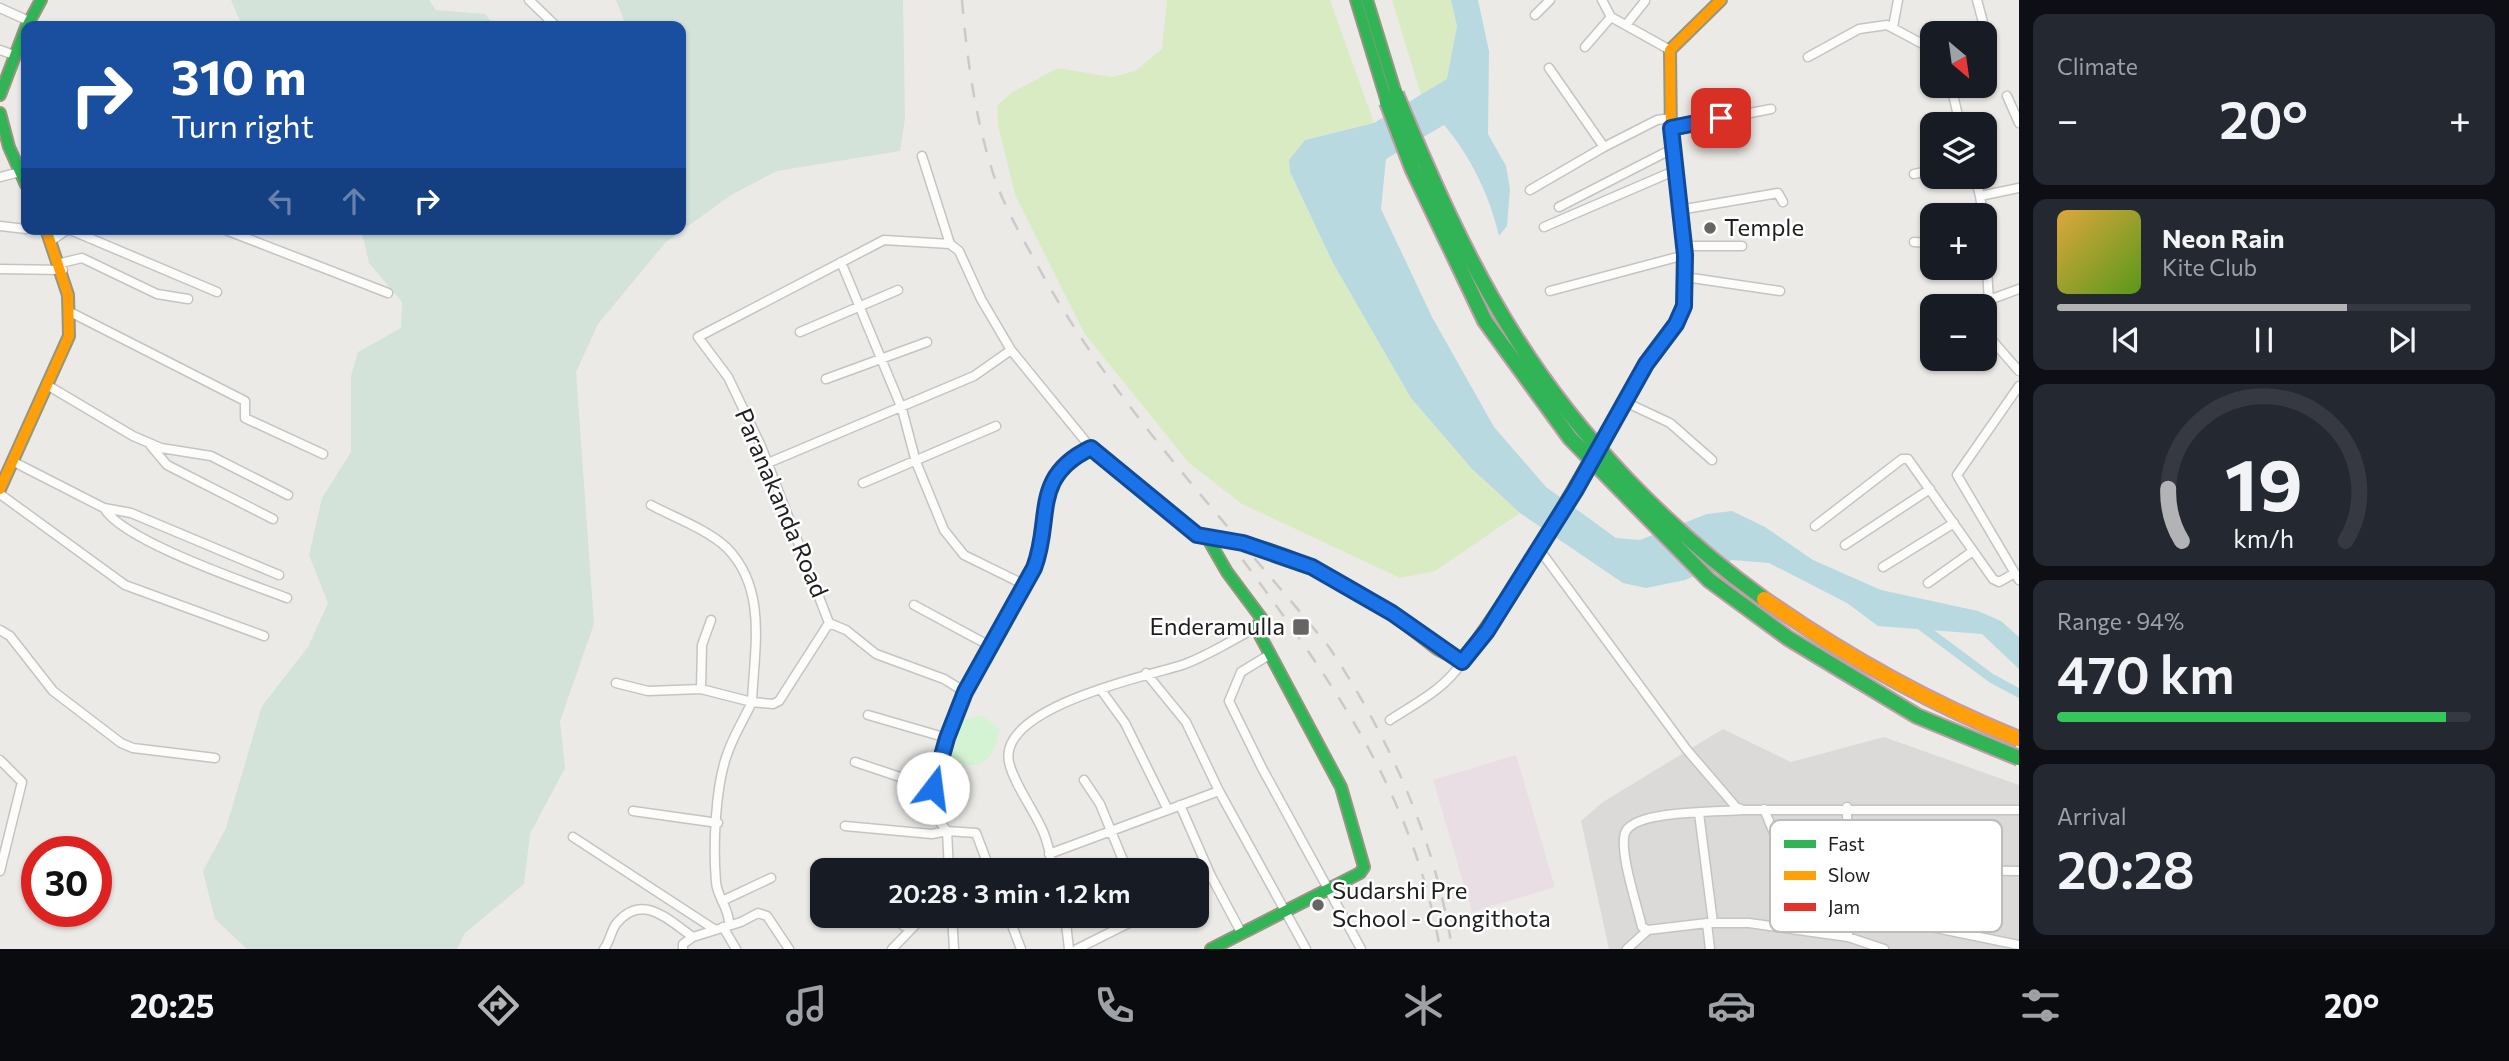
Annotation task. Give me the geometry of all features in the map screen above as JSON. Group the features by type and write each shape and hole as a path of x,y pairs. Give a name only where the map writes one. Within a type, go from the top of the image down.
{"main road":[{"path":"29,21 41,0"},
{"path":"1352,0 1374,69 1466,251 1537,370 1577,421 1644,495 1724,568 1840,651 1928,699 2019,739"},
{"path":"1352,0 1374,69"},
{"path":"1367,0 1391,98 1412,168 1485,321 1570,438 1709,580 1788,638 1917,716 2019,758"},
{"path":"1211,949 1360,873 1364,867 1364,859 1341,788 1256,628 1262,619 1227,572 1208,539 1217,537 1243,543 1312,567 1392,613 1462,662 1487,631 1575,491 1646,364 1684,306 1684,251 1672,149 1670,50 1721,0"},
{"path":"0,95 7,53 21,33"},
{"path":"0,113 21,173"},
{"path":"0,488 69,336 72,313 62,267 46,235"}],"street":[{"path":"529,0 551,21"},
{"path":"1535,15 1550,0"},
{"path":"1602,0 1611,17 1670,50"},
{"path":"1893,27 1898,0"},
{"path":"1976,0 1982,21"},
{"path":"1626,25 1645,1"},
{"path":"0,8 21,21"},
{"path":"1585,47 1611,17"},
{"path":"1808,57 1859,29 1893,27 1920,42"},
{"path":"1549,68 1604,147"},
{"path":"2007,96 2019,123"},
{"path":"1530,190 1657,120 1671,123 1771,109"},
{"path":"1559,207 1672,149"},
{"path":"922,156 950,244"},
{"path":"1544,228 1674,171"},
{"path":"1914,174 1920,173"},
{"path":"0,177 21,179"},
{"path":"1980,196 2019,188"},
{"path":"1978,189 1981,203"},
{"path":"1679,209 1778,193 1783,202"},
{"path":"0,226 21,228"},
{"path":"82,235 217,292"},
{"path":"238,235 388,293"},
{"path":"1023,584 964,555 944,530 916,462 902,409 841,262 884,240 950,244 959,251 981,299 1011,350 1091,448 1183,526 1208,539"},
{"path":"1914,242 1920,242"},
{"path":"1550,291 1684,251 1742,246"},
{"path":"0,269 62,267 82,258 158,294 188,299"},
{"name":"Paranakanda Road","path":"752,702 773,704 779,701 829,623 768,463 728,377 698,337 841,262"},
{"path":"1685,277 1780,291"},
{"path":"800,332 898,290"},
{"path":"1997,298 2018,291"},
{"path":"72,313 245,401 245,418 323,454"},
{"path":"826,379 927,342"},
{"path":"1997,346 2019,371"},
{"path":"768,463 902,409 974,376 1011,350"},
{"path":"47,385 149,443 161,448 211,456 288,495"},
{"path":"1815,526 1902,459 1909,460 1973,551 1999,582 2017,577 1957,475 2019,386"},
{"path":"1625,402 1670,424 1712,460"},
{"path":"863,483 996,426"},
{"path":"149,443 167,465 272,519"},
{"path":"948,858 947,831 937,821 932,804 933,788 947,738 965,692 1034,568 1041,549 1044,505 1052,484 1061,468 1076,455 1091,448"},
{"path":"12,461 104,508 116,508 131,513 279,575"},
{"path":"0,488 125,585 264,636"},
{"path":"1845,545 1930,489"},
{"path":"651,505 727,548 754,593 756,650 752,702 728,750 719,780 715,868 716,889 722,901 722,926"},
{"path":"104,508 129,529 167,550 287,598"},
{"path":"1883,567 1954,523"},
{"path":"1542,543 1687,750 1716,786 1742,810"},
{"path":"1927,583 1973,551"},
{"path":"914,605 990,646"},
{"path":"701,689 702,645 711,620"},
{"path":"829,623 846,630 876,654 944,679 965,692"},
{"path":"1050,858 1044,832 1009,761 1013,740 1027,723 1044,711 1146,673 1181,665 1256,628"},
{"path":"0,630 10,636 53,691 121,743 133,748 215,758"},
{"path":"1269,654 1241,672 1229,701 1327,890 1362,949"},
{"path":"1390,720 1433,692 1454,674 1462,662"},
{"path":"1146,673 1186,722 1219,792 1287,910 1306,949"},
{"path":"616,683 648,691 701,689 752,702"},
{"path":"1101,690 1125,723 1168,810"},
{"path":"868,715 947,738"},
{"path":"0,760 22,782 0,871"},
{"path":"855,762 933,788"},
{"path":"1084,780 1100,804 1122,858"},
{"path":"1049,854 1219,792"},
{"path":"1180,805 1211,876 1242,934"},
{"path":"1847,807 1847,820"},
{"path":"1770,925 1749,922 1648,930 1642,927 1624,841 1627,830 1636,823 1660,815 1742,810 1847,807 2019,810"},
{"path":"1764,809 1770,824"},
{"path":"633,811 718,823"},
{"path":"1699,813 1710,949"},
{"path":"845,826 932,834 947,831 976,833 985,858"},
{"path":"573,837 722,926 736,949"},
{"path":"722,901 771,878"},
{"path":"604,949 614,927 627,912 641,907 652,908 693,937"},
{"path":"682,949 683,944 693,937 741,922 758,913 767,916 789,949"},
{"path":"892,949 911,928"},
{"path":"953,928 954,949"},
{"path":"1013,928 1021,949"},
{"path":"1067,928 1069,949"},
{"path":"1077,949 1119,928"},
{"path":"1627,949 1648,930"},
{"path":"1818,932 1848,937 1884,949"},
{"path":"1848,932 1848,937"},
{"path":"1955,932 2019,945"}],"shaded area":[{"path":"231,0 429,0 436,10 485,14 491,21 240,21"},
{"path":"616,0 903,0 905,118 900,151 777,171 731,195 686,228 686,21 624,21"},
{"path":"362,235 676,235 666,242 598,324 576,372 594,624 560,721 565,768 530,834 524,884 465,933 457,949 247,949 215,919 203,871 226,828 262,706 308,647 328,603 309,555 322,498 351,452 351,376 358,352 401,328 402,302 369,263"},
{"path":"1723,729 1791,762 1884,737 2019,785 2019,949 1609,949 1581,821 1603,802"},
{"path":"1516,755 1555,887 1472,912 1433,780"}],"green space":[{"path":"1167,0 1330,0 1374,123 1305,140 1290,172 1333,263 1411,398 1472,469 1520,513 1435,571 1400,578 1242,504 1189,463 1084,333 1015,195 998,125 997,106 1011,93 1058,68 1112,77 1135,71 1162,49"},
{"path":"1392,0 1451,0 1457,26 1448,79 1421,95"},
{"path":"982,715 1001,731 998,732 989,757 977,765 961,763 951,758 948,742 959,722"}],"water":[{"path":"1451,0 1478,0 1489,51 1488,134 1506,166 1510,189 1507,226 1499,236 1478,177 1444,125 1386,159 1381,209 1432,317 1494,427 1546,487 1616,538 1640,540 1707,514 1732,511 1765,527 1813,560 1881,590 1978,611 2001,621 2019,637 2019,669 1982,634 1878,626 1847,603 1769,563 1732,560 1685,580 1646,588 1623,583 1520,513 1472,469 1411,398 1333,263 1290,172 1289,160 1305,140 1374,123 1447,79 1457,26"}],"waterway":[{"path":"1917,623 1991,678 2019,693"}],"railway":[{"path":"962,0 978,115 1004,202 1064,312 1134,412 1329,647 1351,681 1390,754 1422,830 1445,909 1452,949"},
{"path":"1226,537 1329,682 1385,781 1408,834 1427,890 1440,949"}],"traffic: fast":[{"path":"30,21 41,0"},
{"path":"1356,0 1387,102"},
{"path":"1367,0 1396,94"},
{"path":"0,95 21,40"},
{"path":"1396,94 1436,188 1466,249 1498,309 1541,375 1568,411 1628,480 1694,543 1764,599"},
{"path":"1387,102 1412,168 1485,321 1570,438 1709,580 1788,638 1917,716 2019,758"},
{"path":"0,113 9,147 21,174"},
{"path":"1211,949 1360,873 1364,867 1341,787 1256,628 1262,619 1227,572 1208,539 1254,545 1277,552 1322,571 1383,607"}],"traffic: slow":[{"path":"1685,294 1684,246 1671,138 1670,50 1721,0"},
{"path":"0,489 69,336 68,295 48,235"},
{"path":"1383,607 1437,649 1462,662 1530,563"},
{"path":"1764,599 1825,640 1887,676 1952,710 2019,739"}],"traffic: jam":[{"path":"1530,563 1645,365 1678,320 1685,294"}],"place":[{"name":"Temple","path":"1710,228"},
{"name":"Enderamulla","path":"1301,627"},
{"name":"Sudarshi Pre School - Gongithota","path":"1318,905"}],"route":[{"path":"933,788 947,738 965,692 1034,568 1041,549 1044,505 1052,484 1061,468 1076,455 1091,448 1197,535 1243,543 1312,567 1392,613 1457,662 1462,662 1487,631 1575,491 1646,364 1676,324 1684,306 1685,255 1671,128 1721,118"}]}
